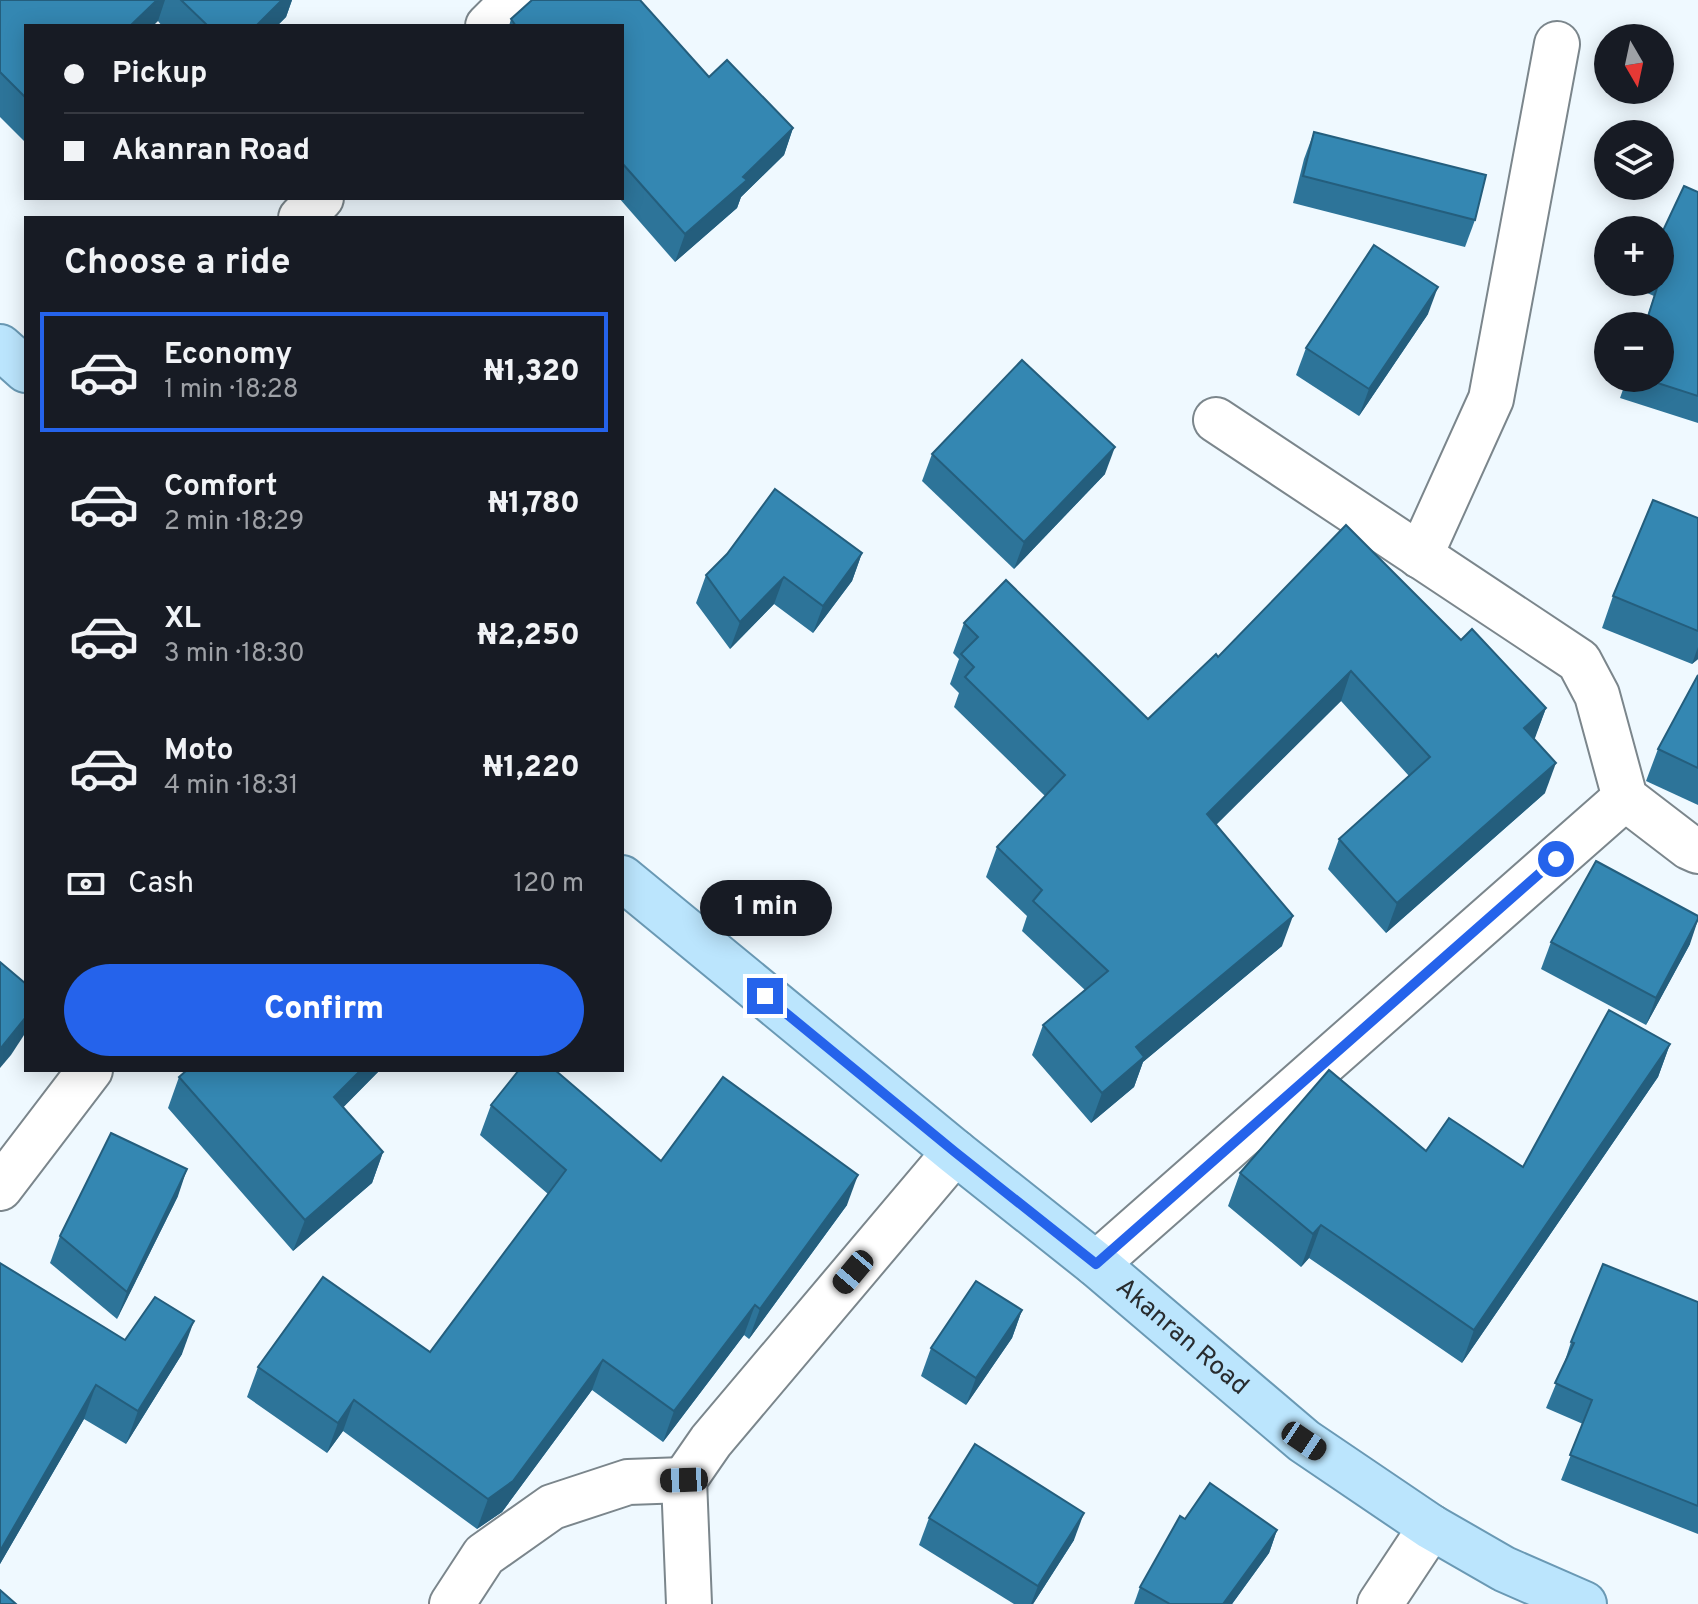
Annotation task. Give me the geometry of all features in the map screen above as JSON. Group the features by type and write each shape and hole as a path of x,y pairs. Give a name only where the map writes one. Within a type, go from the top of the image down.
{"main road":[{"path":"0,347 24,368"},
{"name":"Akanran Road","path":"624,880 1096,1264 1304,1441 1431,1527 1504,1569 1584,1604"}],"street":[{"path":"490,24 514,0"},
{"path":"1420,556 1491,399 1557,44"},
{"path":"303,216 319,200"},
{"path":"1216,420 1579,661 1597,695 1625,798 1698,851"},
{"path":"1096,1264 1625,798"},
{"path":"0,1188 88,1072"},
{"path":"689,1604 684,1480 711,1441 955,1152"},
{"path":"452,1604 484,1555 552,1507 628,1482 684,1480"},
{"path":"1380,1604 1431,1527"}],"building":[{"path":"0,0 157,0 132,24 24,24 24,96 0,72"},
{"path":"181,0 282,0 258,24 206,24"},
{"path":"532,0 640,0 709,77 727,60 793,128 743,177 747,180 685,234 624,165 624,24 515,24 511,19"},
{"path":"1314,132 1486,175 1475,220 1303,176"},
{"path":"1684,186 1698,192 1698,396 1674,388 1674,312 1649,312 1654,296 1674,296 1674,216 1670,216"},
{"path":"1374,245 1438,287 1369,389 1306,348"},
{"path":"1022,360 1115,447 1024,542 932,454"},
{"path":"775,489 862,553 823,606 784,577 740,622 706,575 727,554"},
{"path":"1653,500 1698,518 1698,631 1613,596"},
{"path":"1346,525 1461,640 1472,629 1546,708 1524,728 1556,763 1397,903 1339,839 1430,757 1351,671 1207,814 1293,916 1136,1047 1144,1057 1102,1093 1043,1025 1108,971 1033,901 1042,890 997,847 1065,775 965,677 974,667 961,654 978,637 964,623 1006,580 1148,719 1216,654 1218,657"},
{"path":"1698,675 1698,768 1658,749"},
{"path":"1596,861 1698,916 1656,998 1551,942"},
{"path":"0,962 24,982 24,1019 0,1049"},
{"path":"1609,1010 1670,1044 1474,1330 1321,1225 1313,1234 1240,1173 1329,1070 1426,1151 1449,1118 1523,1167"},
{"path":"185,1072 359,1072 334,1097 383,1152 305,1220 179,1077"},
{"path":"517,1072 557,1072 661,1161 723,1077 858,1175 760,1309 755,1305 674,1411 603,1360 513,1481 488,1499 354,1400 338,1423 258,1367 323,1277 430,1352 566,1170 491,1105"},
{"path":"111,1133 187,1169 127,1292 60,1236"},
{"path":"0,1263 125,1340 155,1297 194,1321 138,1411 96,1385 0,1551"},
{"path":"1603,1264 1698,1302 1698,1506 1570,1455 1592,1400 1555,1383 1574,1343 1571,1342"},
{"path":"976,1281 1022,1310 976,1378 931,1348"},
{"path":"975,1444 1084,1513 1038,1586 929,1518"},
{"path":"1210,1483 1277,1530 1223,1604 1170,1604 1140,1587 1180,1516 1185,1519"},
{"path":"0,1590 16,1604 0,1604"}],"route":[{"path":"765,996 1096,1264 1556,859"}]}
